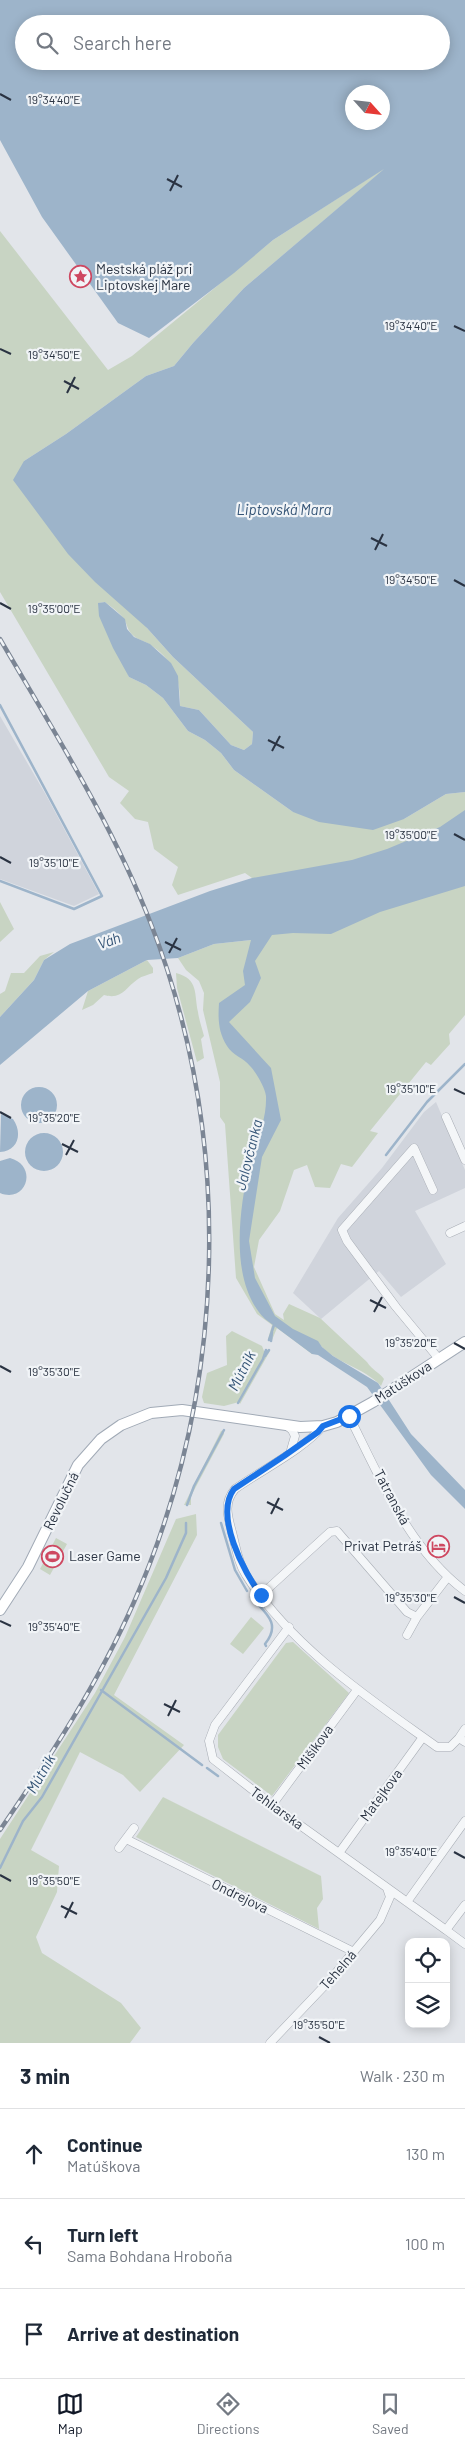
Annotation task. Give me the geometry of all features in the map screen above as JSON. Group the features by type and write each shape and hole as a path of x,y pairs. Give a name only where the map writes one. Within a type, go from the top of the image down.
{"main road":[{"name":"Matúškova","path":"323,1426 349,1416 394,1390 465,1342"},
{"name":"Revolučná","path":"0,1610 28,1567 78,1465 101,1439 121,1425 151,1413 182,1410 285,1425 323,1426"}],"street":[{"path":"446,1117 465,1160"},
{"path":"433,1190 414,1148 342,1230 346,1241 439,1360"},
{"path":"450,1232 465,1226"},
{"name":"Tatranská","path":"349,1416 411,1533 447,1578 465,1591"},
{"path":"285,1425 292,1430 295,1436 290,1452"},
{"name":"Matúškova","path":"261,1595 240,1562 227,1506 234,1489 290,1452 318,1432 323,1426"},
{"path":"417,1617 407,1612 384,1586 379,1576 337,1531 330,1532 261,1595 324,1664 357,1690 438,1747 446,1748 462,1740 465,1730"},
{"path":"407,1635 417,1617 447,1578"},
{"name":"Tehliarska","path":"289,1627 215,1725 209,1741 213,1759 272,1805 465,1944"},
{"name":"Mišíkova","path":"272,1805 357,1690"},
{"name":"Matejkova","path":"339,1853 423,1737"},
{"path":"407,1902 465,1821"},
{"path":"119,1848 134,1828"},
{"name":"Ondrejova","path":"126,1839 354,1952"},
{"name":"Tehelná","path":"270,2043 354,1952 383,1915 390,1897 387,1888"},
{"path":"446,1930 465,1905"}],"shaded area":[{"path":"0,716 46,795 99,894 74,906 0,879"},
{"path":"436,1102 465,1170 465,1188 415,1211 446,1264 401,1297 379,1271 321,1319 293,1293 338,1218 382,1168 424,1112"}],"green space":[{"path":"388,166 244,288 174,366 146,376 66,434 24,461 147,628 173,657 253,732 252,744 244,750 231,745 199,710 180,706 177,678 170,663 157,650 133,635 124,618 116,611 105,602 99,603 129,677 146,685 163,698 188,731 205,740 221,753 234,770 293,812 404,819 446,794 465,792 465,1015 449,1034 450,1044 431,1065 426,1062 370,1131 378,1133 352,1167 341,1164 330,1188 315,1187 307,1165 294,1170 280,1211 259,1240 254,1267 275,1314 284,1320 283,1314 289,1304 320,1318 384,1379 381,1386 366,1374 332,1355 318,1342 312,1354 277,1328 272,1340 268,1339 272,1325 257,1314 236,1278 225,1124 220,1117 220,1082 203,1010 204,993 199,981 186,970 178,958 214,944 251,940 248,911 252,878 245,873 178,895 172,885 178,867 154,849 148,822 135,819 120,803 129,791 109,777 0,592 0,231 108,370 132,356 273,240"},
{"path":"0,902 14,929 0,942"},
{"path":"54,952 44,960 34,980 0,1017 0,994 5,991 11,973 24,973 40,956"},
{"path":"147,960 153,968 153,973 140,978 119,995 104,995 93,1005 82,1010 88,991"},
{"path":"176,973 189,979 194,988 204,1036 201,1039 204,1058 197,1062 177,988"},
{"path":"232,1331 262,1346 264,1351 270,1351 240,1404 239,1402 224,1406 204,1403 202,1397 207,1373 227,1365 226,1336"},
{"path":"224,1430 224,1434 191,1496 191,1505 184,1505 221,1431"},
{"path":"196,1514 197,1535 114,1695 184,1745 140,1792 123,1775 80,1752 31,1850 59,1866 57,1892 36,1937 42,1953 121,2003 141,2028 130,2043 0,2043 0,1839 95,1693 125,1637 176,1519"},
{"name":"Laser Game","path":"56,1538 67,1544 50,1575 40,1569"},
{"path":"251,1617 264,1628 243,1654 230,1644"},
{"path":"293,1642 349,1693 272,1796 223,1759 218,1747 218,1735 286,1643"},
{"path":"163,1797 321,1876 323,1899 317,1908 319,1929 136,1837"}],"water":[{"name":"Liptovská Mara","path":"0,0 465,0 465,792 446,794 404,819 373,830 319,822 293,812 234,770 221,753 205,740 188,731 163,698 146,685 129,677 113,648 99,616 98,603 105,602 125,619 127,629 134,637 150,644 171,663 178,676 180,706 199,710 231,745 244,750 252,744 253,732 68,554 13,480 24,461 66,434 146,376 174,366 244,288 384,169 273,240 234,273 149,338 118,323 42,217 0,140"},
{"name":"Váh","path":"465,810 465,886 380,912 331,934 293,933 272,935 255,961 261,978 250,1002 229,1022 271,1068 281,1120 262,1157 249,1241 255,1278 275,1316 293,1329 318,1341 333,1356 378,1383 411,1434 465,1490 465,1509 431,1475 367,1387 318,1355 312,1354 265,1319 254,1304 246,1286 241,1267 240,1225 242,1204 249,1166 265,1115 266,1096 262,1085 252,1069 245,1061 232,1052 224,1041 219,1025 219,1003 245,985 243,971 251,940 214,944 178,958 147,960 88,991 0,1065 0,1017 34,980 44,960 70,944 210,891 252,878 352,860 387,849 440,827"},
{"path":"39,1087 51,1093 57,1105 51,1117 39,1123 27,1117 21,1105 27,1093"},
{"path":"1,1114 13,1119 18,1135 15,1145 6,1151 0,1152"},
{"path":"44,1133 57,1139 63,1152 57,1165 44,1171 31,1165 25,1152 31,1139"},
{"path":"10,1158 19,1162 24,1168 26,1183 17,1193 9,1195 0,1193 0,1161"}],"waterway":[{"path":"0,705 102,896 74,909 0,881"},
{"path":"386,1155 427,1102 465,1064"},
{"name":"Mútnik","path":"269,1340 274,1325"},
{"name":"Mútnik","path":"271,1341 272,1332"},
{"name":"Mútnik","path":"238,1403 263,1359 266,1350"},
{"name":"Mútnik","path":"265,1356 269,1350"},
{"name":"Mútnik","path":"187,1505 194,1486 224,1430"},
{"name":"Mútnik","path":"0,1868 23,1821 42,1797 166,1578 186,1533 186,1523"},
{"path":"221,1523 235,1570 247,1591"},
{"path":"251,1597 266,1613 272,1624 272,1630 265,1644 266,1646"},
{"name":"Mútnik","path":"101,1690 202,1765"},
{"name":"Mútnik","path":"207,1768 218,1776"}],"railway":[{"path":"0,639 81,778 119,850 151,924 178,1007 197,1092 207,1178 209,1265 202,1352 188,1437 165,1521 134,1602 105,1662 55,1747 0,1830"}],"place":[{"name":"Mestská pláž pri Liptovskej Mare","path":"80,277"},
{"name":"Privat Petráš","path":"438,1546"},
{"name":"Laser Game","path":"53,1556"}],"route":[{"path":"261,1595 240,1562 227,1512 229,1497 234,1489 318,1432 323,1426 349,1416"}],"water label":[{"name":"Jalovčanka","path":"249,1155"}]}
